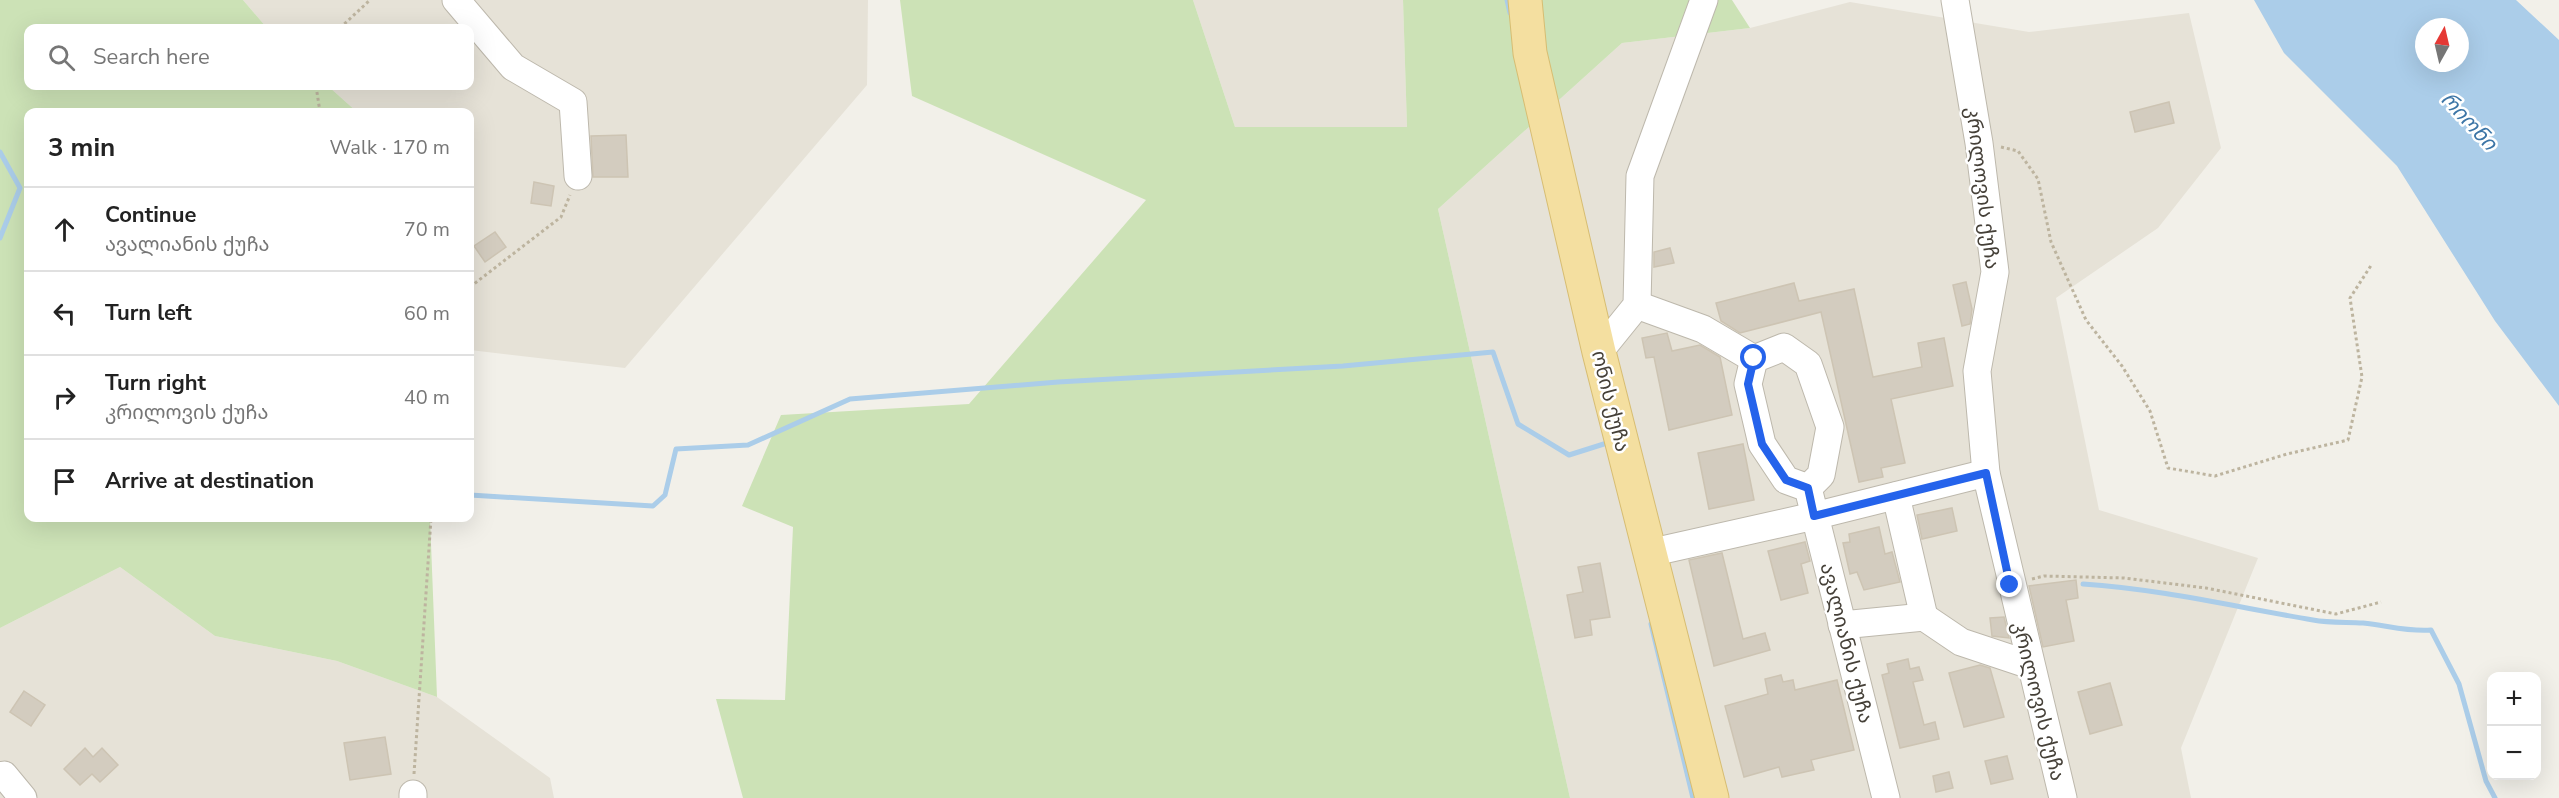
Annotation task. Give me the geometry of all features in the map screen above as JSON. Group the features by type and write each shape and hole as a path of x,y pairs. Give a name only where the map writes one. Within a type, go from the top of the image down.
{"main road":[{"name":"ონის ქუჩა","path":"1525,0 1530,53 1599,352 1712,798"}],"street":[{"path":"456,0 513,67 573,102 578,176"},
{"path":"1599,352 1637,305 1640,176 1704,0"},
{"name":"კრილოვის ქუჩა","path":"1955,0 1978,142 1995,272 1977,371 1986,473 2010,585 2063,798"},
{"path":"1637,305 1703,329 1754,358 1784,347 1808,364 1830,427 1821,475 1808,488 1786,480 1762,444 1748,384 1754,358"},
{"path":"1649,553 1814,516 1986,473"},
{"name":"ავალიანის ქუჩა","path":"1808,488 1886,798"},
{"path":"1896,496 1924,617"},
{"path":"1842,625 1924,617 1961,642 2030,665"},
{"path":"0,776 4,775 22,798"}],"path":[{"path":"344,24 370,0"},
{"path":"317,90 319,108"},
{"path":"1978,142 2018,151 2038,178 2051,242 2086,320 2122,366 2150,411 2168,468 2215,476 2287,454 2348,440 2362,378 2350,298 2372,264"},
{"path":"474,284 561,217 578,176"},
{"path":"413,796 431,522"},
{"path":"2010,585 2044,576 2124,578 2206,588 2336,614 2380,602"}],"shaded area":[{"path":"243,0 868,0 867,85 625,368 474,350 474,108 353,108 332,90 474,90 474,24 264,24"},
{"path":"1193,0 1403,0 1407,127 1235,127"},
{"path":"1850,2 2029,32 2189,13 2221,148 2158,228 2056,298 2099,510 2258,558 2181,748 2191,798 1570,798 1438,209 1622,43 1750,28"},
{"path":"120,567 215,636 337,661 437,697 550,778 554,798 0,798 0,628"}],"green space":[{"path":"0,0 243,0 264,24 24,24 24,90 332,90 353,108 24,108 24,522 430,522 437,697 337,661 215,636 120,567 0,628"},
{"path":"900,0 1193,0 1235,127 1407,127 1403,0 1732,0 1750,28 1622,43 1438,209 1570,798 743,798 716,699 785,700 793,527 742,506 781,415 969,404 1146,200 912,96"}],"water":[{"name":"რიონი","path":"2254,0 2516,0 2559,40 2559,406 2495,321 2397,166 2284,53"}],"building":[{"path":"2169,102 2174,123 2135,132 2130,112"},
{"path":"626,135 628,177 593,177 591,136"},
{"path":"534,182 554,186 551,206 531,203"},
{"path":"495,232 506,247 485,262 474,246"},
{"path":"1670,248 1674,263 1654,267 1654,252"},
{"path":"1966,282 1972,309 1970,324 1962,326 1953,285"},
{"path":"1794,283 1799,301 1854,289 1873,377 1922,367 1918,343 1944,338 1953,386 1891,399 1905,463 1881,468 1883,477 1859,482 1821,312 1740,333 1721,321 1716,303"},
{"path":"1667,333 1672,351 1700,345 1720,357 1732,415 1669,430 1654,357 1646,358 1642,338"},
{"path":"1743,444 1754,500 1709,509 1698,453"},
{"path":"1952,508 1957,531 1922,539 1917,515"},
{"path":"1879,527 1885,554 1892,552 1900,582 1864,590 1857,572 1850,574 1843,543 1850,542 1849,534"},
{"path":"1805,542 1810,561 1801,564 1808,593 1781,600 1768,551"},
{"path":"1722,553 1743,639 1765,633 1770,650 1714,666 1689,560"},
{"path":"1600,563 1610,617 1590,620 1592,635 1575,638 1567,595 1583,592 1578,567"},
{"path":"2076,580 2078,598 2066,600 2074,641 2043,647 2029,586"},
{"path":"2004,617 2009,638 1992,636 1990,618"},
{"path":"1908,659 1910,669 1919,667 1923,680 1913,682 1924,725 1935,722 1939,739 1900,748 1882,675 1889,673 1887,664"},
{"path":"1980,665 1990,668 2004,717 1964,727 1949,673"},
{"path":"1781,675 1783,682 1793,680 1795,690 1837,680 1854,750 1811,760 1814,770 1782,777 1779,767 1744,777 1725,706 1768,694 1765,679"},
{"path":"2110,683 2122,725 2090,734 2078,692"},
{"path":"24,691 45,705 31,726 10,712"},
{"path":"385,737 391,774 350,780 344,743"},
{"path":"85,748 93,757 102,748 118,765 100,782 92,774 80,785 64,769"},
{"path":"2007,756 2013,779 1991,784 1985,761"},
{"path":"1949,772 1953,788 1936,792 1933,776"}],"waterway":[{"path":"1507,0 1510,13"},
{"path":"0,152 20,188 0,238"},
{"path":"474,495 653,506 665,495 676,449 748,445 850,399 1058,382 1343,366 1493,352 1518,424 1569,455 1607,443"},
{"path":"2083,584 2169,594 2319,621 2431,630 2459,684 2486,781 2495,798"},
{"path":"1651,624 1693,798"}],"route":[{"path":"1754,358 1748,384 1762,444 1786,480 1808,488 1814,516 1986,473 2010,585"}]}
